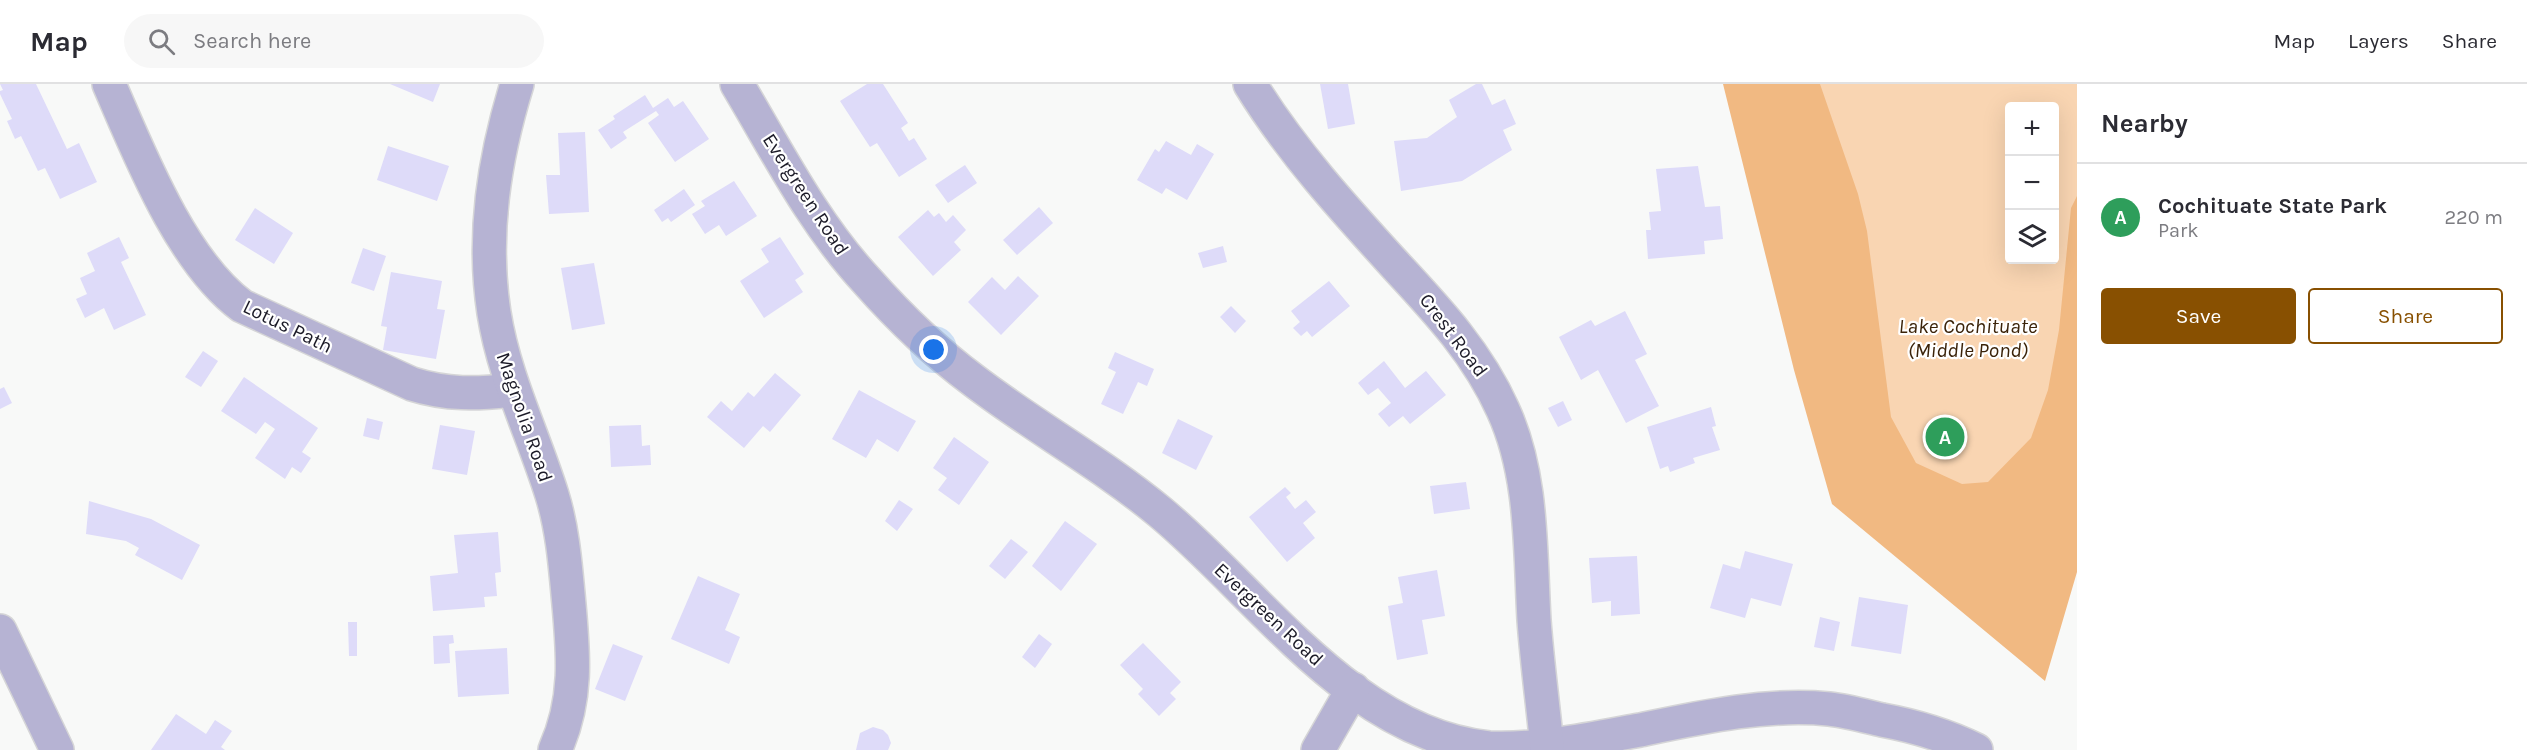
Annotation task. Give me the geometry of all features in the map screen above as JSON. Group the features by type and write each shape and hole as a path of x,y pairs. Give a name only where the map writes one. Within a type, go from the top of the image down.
{"street":[{"name":"Lotus Path","path":"109,84 164,203 209,275 225,294 242,306 412,384 455,394 513,390"},
{"name":"Magnolia Road","path":"517,84 503,131 491,197 490,228 494,311 501,350 513,390 553,497 565,562 574,662 568,714 555,750"},
{"name":"Evergreen Road","path":"737,84 820,222 841,252 911,326 969,378 1130,488 1162,513 1277,626 1353,689 1409,723 1466,745 1522,749 1547,747 1714,715 1794,708 1830,709 1903,724 1948,737 1976,750"},
{"name":"Crest Road","path":"1250,84 1286,137 1319,178 1456,332 1489,380 1504,412 1515,444 1525,486 1530,526 1534,623 1547,747"},
{"path":"0,631 57,750"},
{"path":"1318,750 1353,689"}],"shaded area":[{"path":"1723,84 2077,84 2077,572 2045,681 1832,504 1794,370"}],"water":[{"name":"Lake Cochituate (Middle Pond)","path":"1820,84 2077,84 2077,196 2071,208 2059,330 2048,390 2031,438 1988,482 1962,484 1916,463 1891,417 1867,231 1858,194"}],"building":[{"path":"0,84 36,84 67,149 79,143 97,182 60,199 45,168 38,171 21,136 15,139 7,121 12,119 0,94 3,90"},
{"path":"390,84 440,84 433,102"},
{"path":"867,84 883,84 908,123 901,128 909,141 914,138 927,159 899,177 877,143 870,147 840,101"},
{"path":"1320,84 1348,84 1355,124 1328,129"},
{"path":"1476,84 1482,84 1492,105 1505,99 1516,124 1503,130 1512,150 1462,181 1401,191 1394,141 1427,138 1457,117 1449,100"},
{"path":"645,95 653,108 668,98 674,107 683,101 709,139 675,162 648,123 659,115 656,111 623,132 627,138 611,149 598,130 615,119 613,116"},
{"path":"585,132 589,212 549,214 546,175 560,175 558,133"},
{"path":"1166,141 1191,155 1197,144 1214,154 1187,200 1166,188 1162,194 1137,180 1155,149 1159,152"},
{"path":"388,146 449,166 437,201 377,180"},
{"path":"965,165 977,183 948,203 935,185"},
{"path":"1698,166 1705,207 1720,206 1723,239 1704,241 1705,254 1648,259 1646,230 1651,230 1649,212 1661,211 1656,169"},
{"path":"734,181 757,216 726,236 719,225 705,234 692,214 705,206 701,201"},
{"path":"684,189 695,205 671,222 668,218 662,222 654,210"},
{"path":"1039,207 1053,223 1017,255 1003,240"},
{"path":"255,208 293,233 274,264 235,240"},
{"path":"928,210 934,217 939,213 946,222 953,215 966,230 954,242 961,250 933,276 898,237"},
{"path":"119,237 129,258 121,262 146,315 114,330 104,308 85,318 76,299 87,294 80,278 95,271 87,253"},
{"path":"780,237 804,274 795,280 803,292 764,318 740,281 769,262 761,249"},
{"path":"1223,246 1227,262 1203,268 1198,253"},
{"path":"363,248 386,256 374,291 351,283"},
{"path":"594,263 605,324 572,330 561,268"},
{"path":"391,272 442,281 437,309 445,310 436,359 383,350 387,327 381,326"},
{"path":"1018,276 1039,296 1001,335 968,302 992,277 1005,290"},
{"path":"1329,281 1350,306 1312,337 1307,331 1301,336 1293,328 1300,322 1291,311"},
{"path":"1231,306 1246,321 1235,333 1220,317"},
{"path":"1625,311 1647,354 1635,360 1659,406 1626,423 1598,370 1581,380 1559,337 1591,320 1595,326"},
{"path":"203,351 218,361 201,387 185,377"},
{"path":"1115,352 1154,369 1147,386 1138,382 1123,414 1101,404 1116,372 1108,368"},
{"path":"1384,361 1405,388 1426,371 1446,395 1410,424 1403,416 1389,427 1378,414 1391,403 1378,388 1368,395 1358,383"},
{"path":"775,373 801,395 770,432 763,426 744,448 707,417 721,401 732,411 748,392 754,397"},
{"path":"244,377 318,428 302,452 311,458 301,473 292,467 285,479 255,458 275,429 265,422 256,434 221,411"},
{"path":"4,387 12,403 0,409 0,389"},
{"path":"859,390 916,421 898,452 877,439 866,458 832,439"},
{"path":"1563,401 1572,420 1558,427 1548,408"},
{"path":"1711,407 1716,426 1712,427 1720,450 1693,458 1695,463 1670,472 1668,466 1660,469 1647,427"},
{"path":"367,418 383,422 379,440 363,436"},
{"path":"1178,419 1213,436 1196,470 1162,453"},
{"path":"440,425 475,431 467,475 432,469"},
{"path":"641,425 642,446 650,445 651,465 611,467 609,426"},
{"path":"954,437 989,462 959,505 938,490 947,478 933,468"},
{"path":"1466,482 1470,509 1434,514 1430,486"},
{"path":"1285,487 1291,493 1286,497 1295,509 1306,500 1316,512 1303,523 1315,538 1287,562 1249,517"},
{"path":"899,500 913,509 897,531 885,521"},
{"path":"89,501 151,519 200,545 182,580 135,555 139,548 126,541 86,534"},
{"path":"1065,521 1097,544 1061,591 1032,566"},
{"path":"498,532 501,572 495,573 497,596 484,597 485,607 433,611 430,576 458,573 454,535"},
{"path":"1011,539 1028,552 1005,579 989,566"},
{"path":"1745,551 1793,564 1781,606 1751,598 1745,618 1710,608 1723,564 1740,569"},
{"path":"1637,556 1640,614 1611,616 1611,601 1592,603 1589,558"},
{"path":"1437,570 1445,616 1422,620 1428,654 1397,660 1388,606 1403,603 1398,577"},
{"path":"698,576 740,594 725,630 740,637 729,664 671,639"},
{"path":"1859,597 1908,605 1901,654 1851,646"},
{"path":"1820,617 1840,622 1834,651 1814,647"},
{"path":"348,622 357,622 357,656 349,656"},
{"path":"1039,634 1052,644 1035,668 1022,657"},
{"path":"453,635 454,643 449,644 450,663 434,664 433,636"},
{"path":"1143,643 1181,682 1170,693 1176,699 1159,716 1138,694 1143,689 1120,665"},
{"path":"613,644 643,656 625,701 595,689"},
{"path":"507,648 509,694 458,697 455,651"},
{"path":"176,714 206,734 215,720 232,731 221,747 225,750 151,750"},
{"path":"873,727 883,730 888,735 891,743 888,750 856,750 860,733"}],"place":[{"name":"Cochituate State Park","path":"1945,437"}]}
